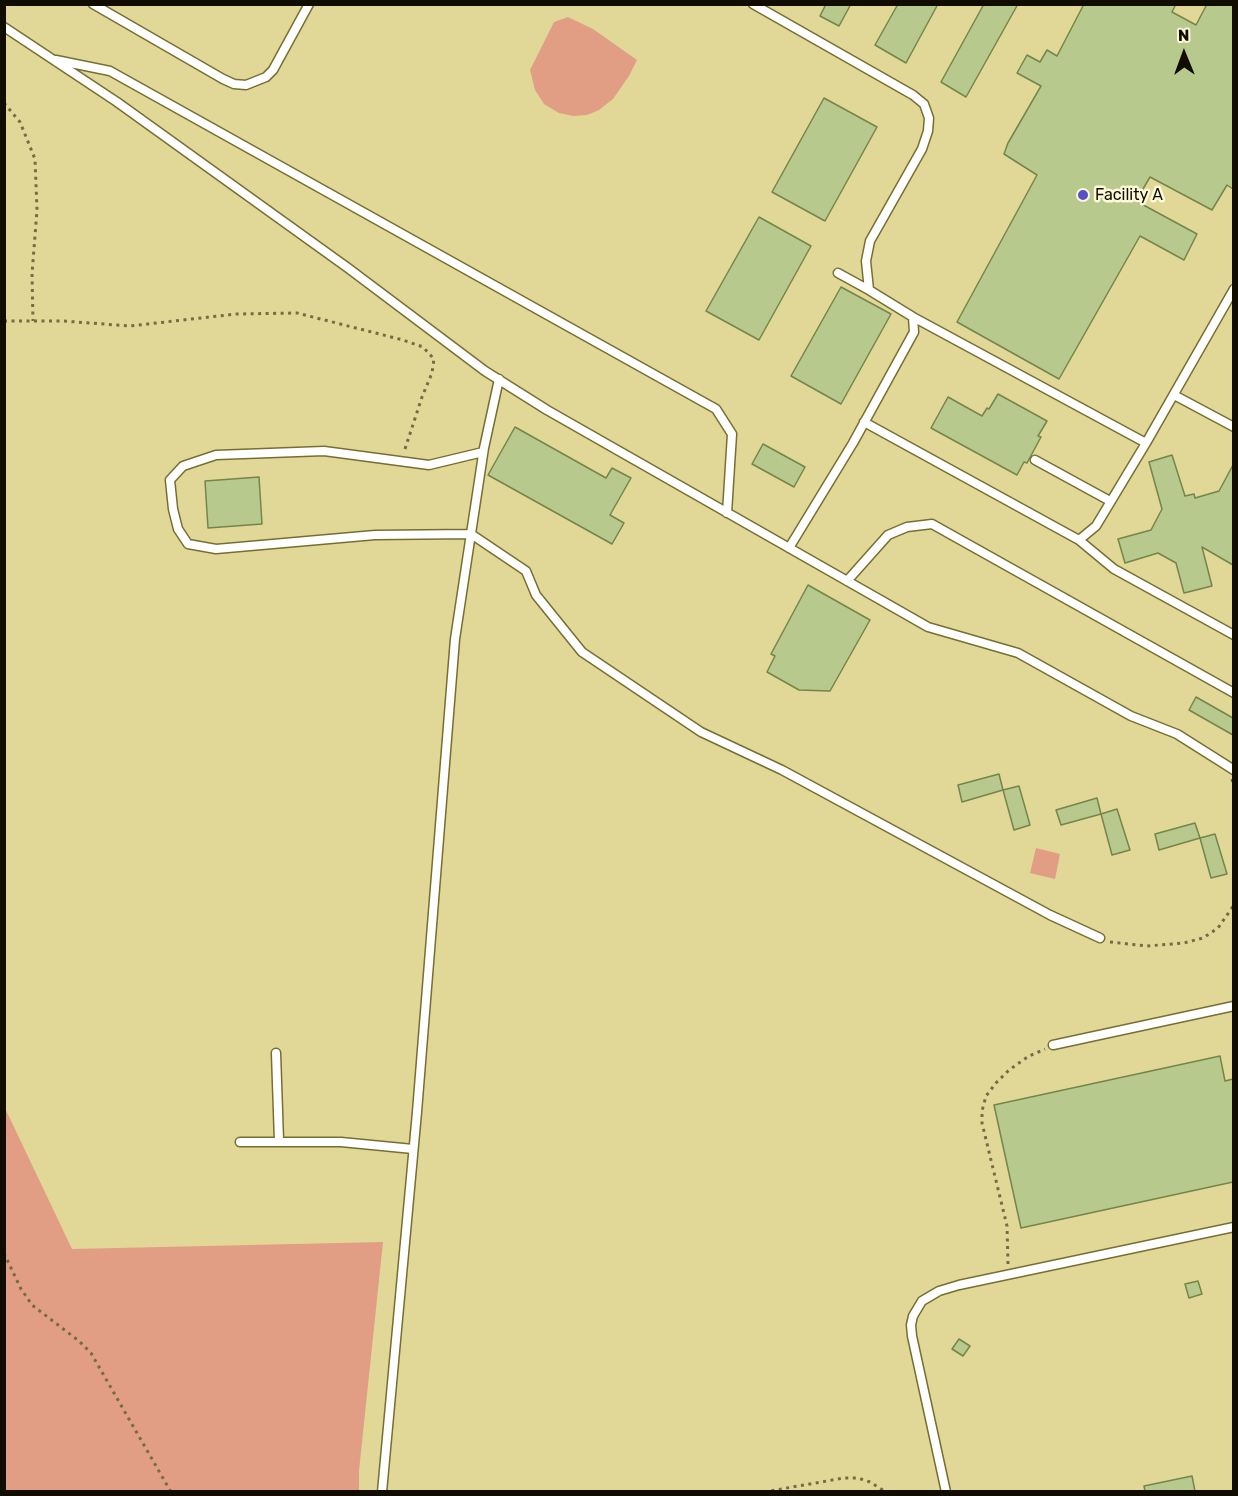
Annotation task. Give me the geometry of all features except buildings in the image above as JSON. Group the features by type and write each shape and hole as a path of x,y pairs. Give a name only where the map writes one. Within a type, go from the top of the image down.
{"lane":[{"path":"93,4 223,79 234,84 246,85 266,77 273,70 309,4"},
{"path":"753,4 899,86 924,104 929,118 928,131 921,149 870,241 866,261 869,290"},
{"path":"4,27 117,102 499,380 547,410 928,627 1018,653 1131,716 1177,734 1233,770"},
{"path":"49,58 110,71 716,410 732,434 727,513"},
{"path":"838,273 913,317 1146,443"},
{"path":"1079,540 1096,526 1174,395 1233,289"},
{"path":"789,548 833,478 914,332 913,317"},
{"path":"382,1491 455,639 483,452 499,380"},
{"path":"1174,395 1233,427"},
{"path":"864,422 1079,540 1114,569 1233,635"},
{"path":"483,452 429,465 324,451 216,455 183,466 170,480 172,509 178,529 188,544 216,549 375,535 471,534 526,572 537,595 582,652 701,732 782,770 1050,915 1100,939"},
{"path":"1035,460 1110,501"},
{"path":"847,581 888,535 907,527 932,524 1233,693"},
{"path":"1053,1045 1233,1006"},
{"path":"276,1053 279,1141"},
{"path":"240,1142 341,1142 413,1149"},
{"path":"946,1491 912,1336 913,1316 922,1301 939,1291 1233,1227"}],"path":[{"path":"4,103 20,122 35,159 37,210 32,274 33,321"},
{"path":"4,321 130,326 236,314 297,314 403,339 423,346 434,359 432,373 422,397 402,462"},
{"path":"1100,939 1147,946 1184,943 1203,938 1218,928 1233,905"},
{"path":"1008,1275 1007,1226 982,1123 982,1111 986,1096 1009,1070 1029,1056 1053,1045"},
{"path":"4,1253 21,1289 32,1305 80,1341 91,1353 171,1491"},
{"path":"764,1491 829,1480 858,1478 886,1491"}],"shaded area":[{"path":"568,17 593,29 637,60 613,99 599,110 587,115 573,116 559,113 544,104 535,90 530,70 554,22"},
{"path":"1036,848 1060,854 1055,879 1030,873"},
{"path":"4,1106 72,1249 383,1242 359,1471 359,1491 5,1491"}],"place":[{"name":"Facility A","path":"1083,195"}]}
